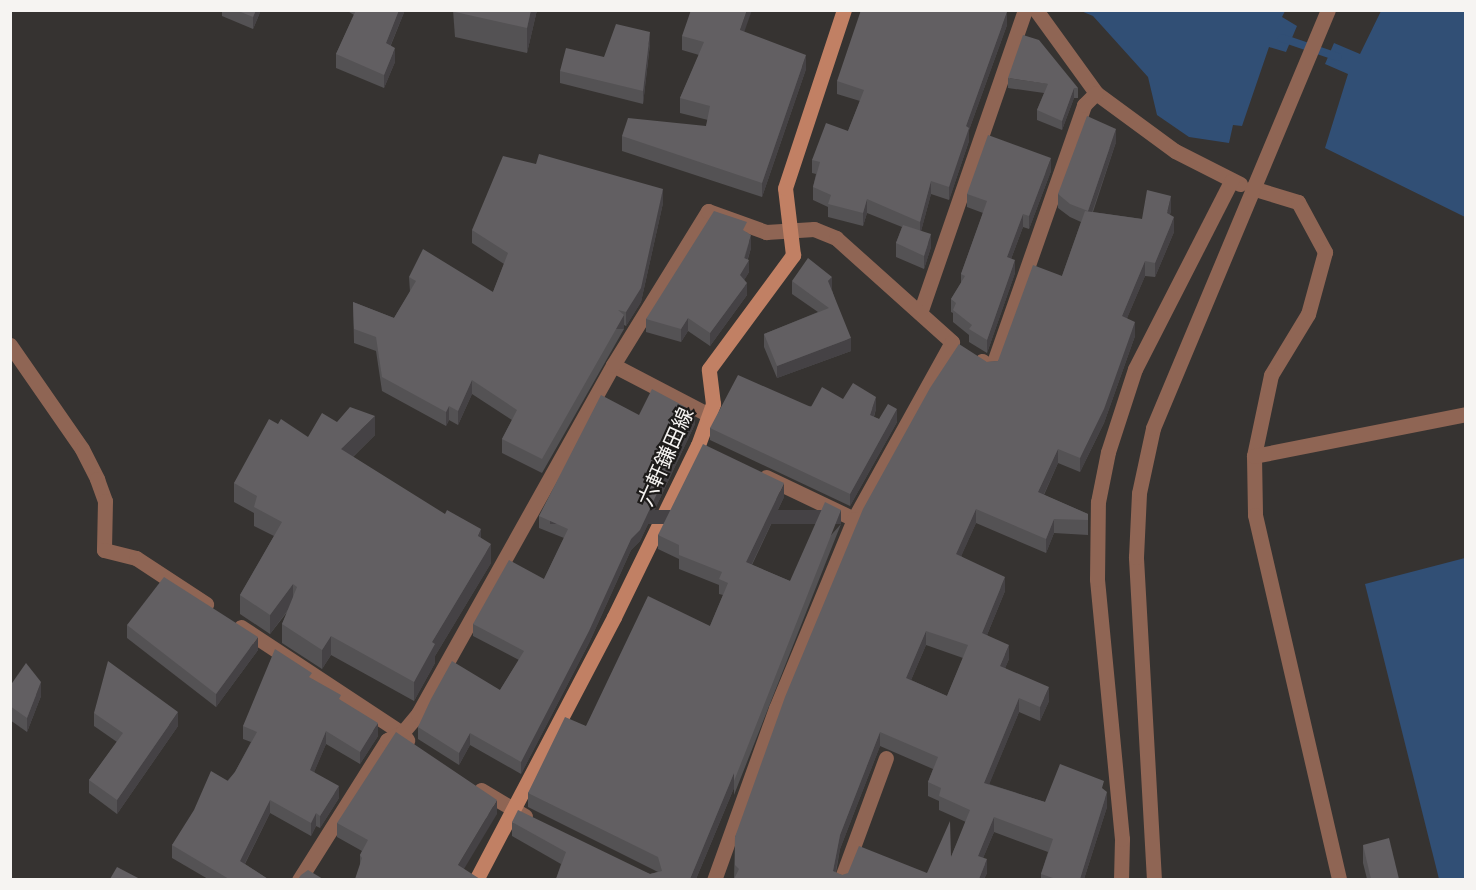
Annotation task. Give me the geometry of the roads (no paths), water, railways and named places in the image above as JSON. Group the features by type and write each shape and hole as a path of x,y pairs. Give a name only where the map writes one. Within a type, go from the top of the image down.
{"main road":[{"name":"六軒鎌田線","path":"476,879 514,811 703,447 713,404 709,369 793,255 793,229 785,188 844,10"}],"street":[{"path":"920,313 1025,10"},
{"path":"1036,10 1096,93 1175,151 1231,181 1298,202 1325,252 1308,314 1271,375 1254,456 1255,515 1339,879"},
{"path":"1154,879 1136,557 1139,494 1153,428 1326,14"},
{"path":"299,879 387,740 402,733 418,714 613,364 708,212 766,231 814,229 836,238 952,342 992,368 1084,105 1096,93"},
{"path":"1120,879 1122,839 1097,579 1098,502 1108,452 1135,369 1231,181"},
{"path":"714,879 776,708 854,519 952,342"},
{"path":"10,345 82,449 97,479 105,501 104,550 136,558 402,733 420,752"},
{"path":"613,364 709,415"},
{"path":"1254,456 1466,414"},
{"path":"750,470 854,519"},
{"path":"841,879 886,758"},
{"path":"467,782 514,811 544,826"}],"water":[{"path":"1081,11 1285,11 1282,17 1297,26 1286,52 1269,47 1242,126 1233,125 1229,143 1189,137 1157,115 1148,77 1093,16"},
{"path":"1381,11 1465,11 1465,217 1325,148 1348,74 1325,64 1334,43 1360,54"},
{"path":"1465,558 1465,879 1439,879 1365,584"}],"waterway":[{"path":"1282,38 1338,57"}]}
